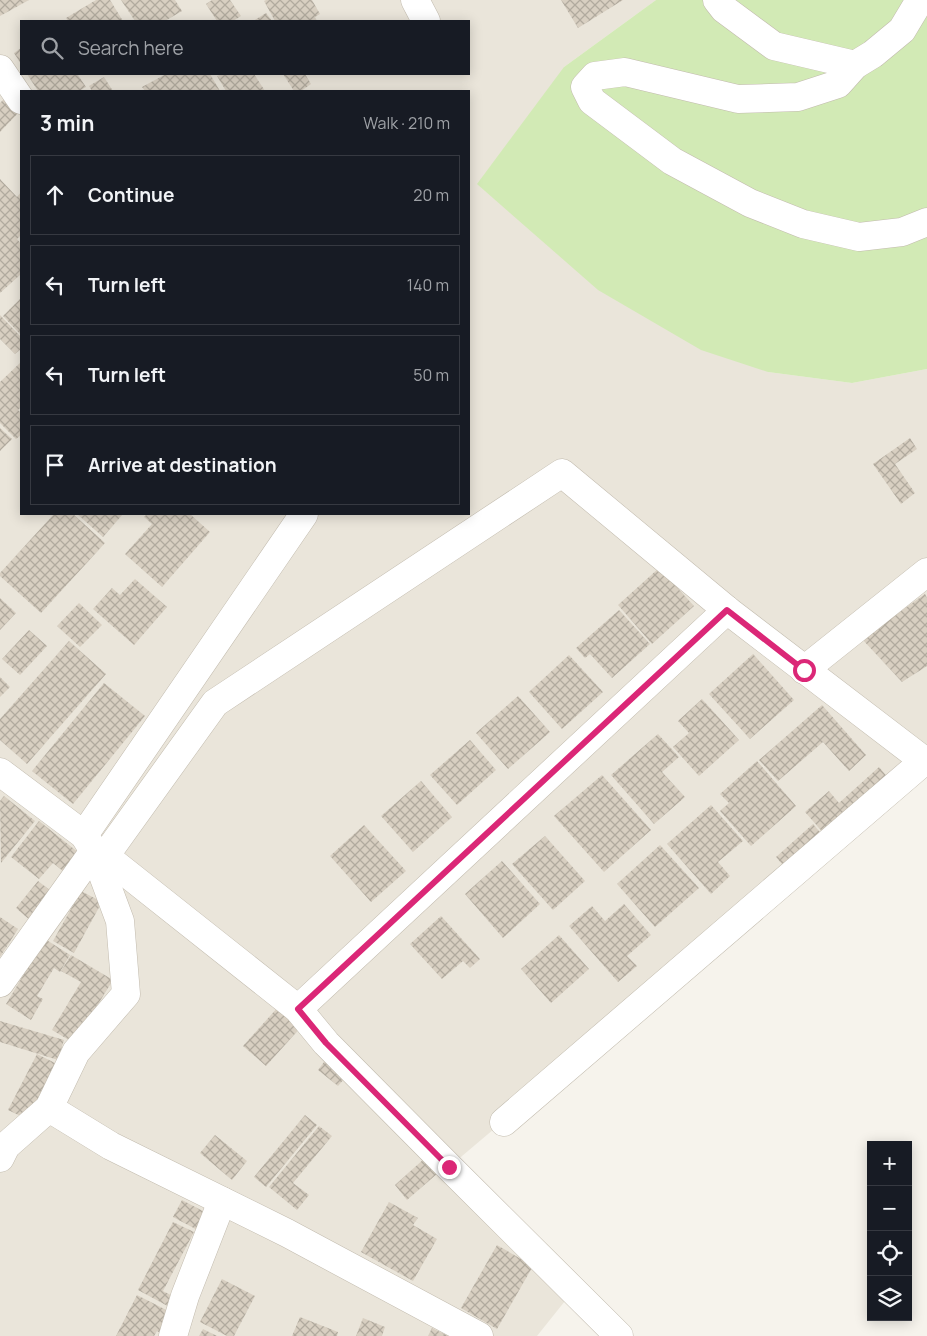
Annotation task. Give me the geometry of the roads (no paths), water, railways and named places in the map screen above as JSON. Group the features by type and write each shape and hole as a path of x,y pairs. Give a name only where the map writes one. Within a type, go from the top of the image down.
{"street":[{"path":"414,0 425,20"},
{"path":"717,0 724,9 774,46 855,65"},
{"path":"920,0 902,30 873,54 855,65 838,84 798,97 738,99 625,72 595,76 585,86 592,101 672,161 750,203 803,224 858,237 902,232 927,222"},
{"path":"0,69 20,99"},
{"path":"94,847 215,703 562,473 727,610 926,762 504,1122"},
{"path":"0,983 94,847 303,515"},
{"path":"804,670 927,572"},
{"path":"298,1009 727,610"},
{"path":"0,772 298,1009 326,1043 619,1336"},
{"path":"2,1149 49,1108 76,1052 126,994 120,921 94,847"},
{"path":"49,1108 111,1146 287,1233 479,1336"},
{"path":"174,1336 185,1296 222,1202"}]}
